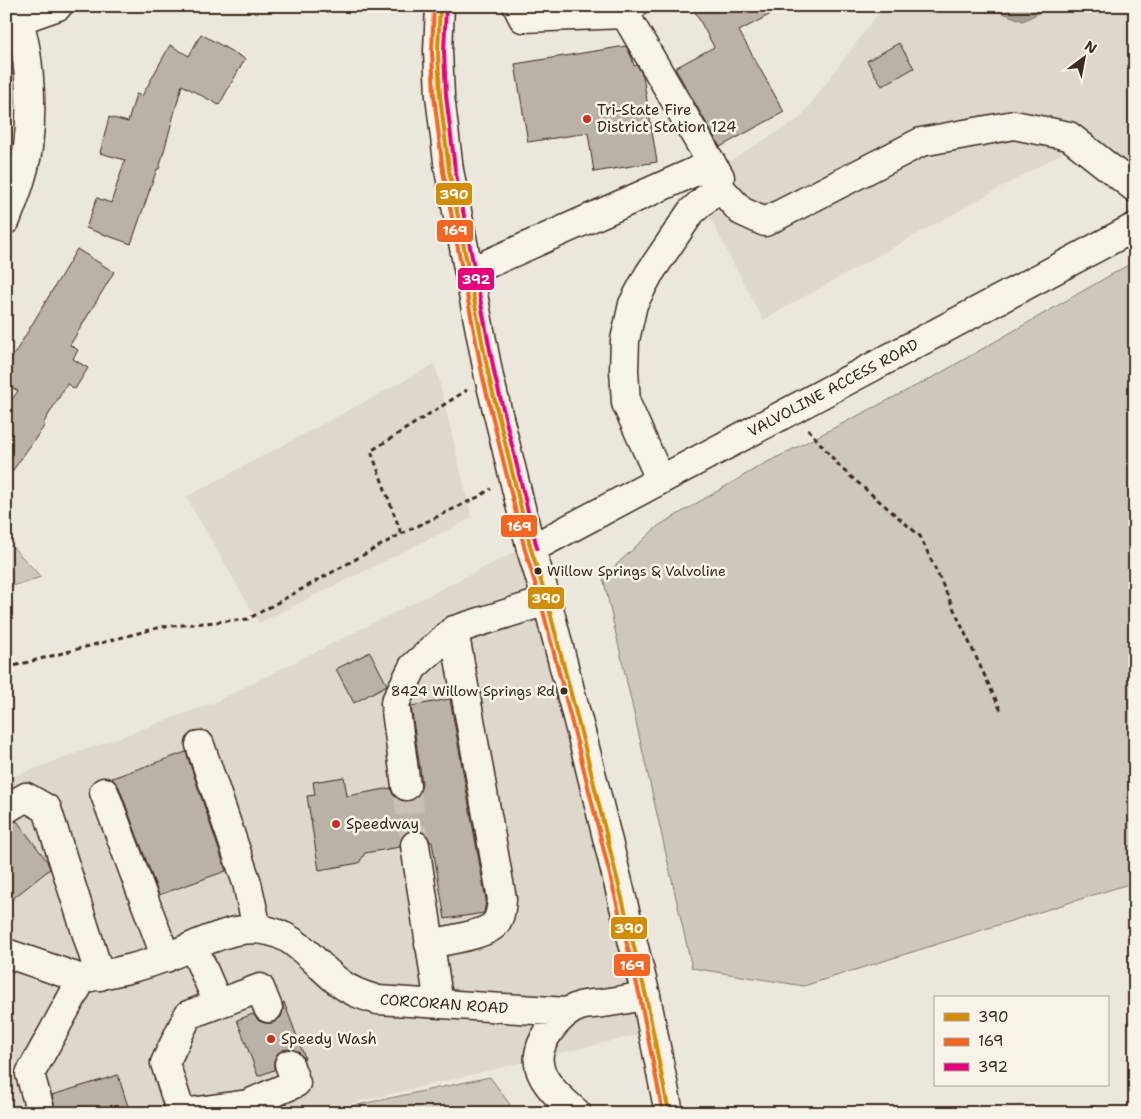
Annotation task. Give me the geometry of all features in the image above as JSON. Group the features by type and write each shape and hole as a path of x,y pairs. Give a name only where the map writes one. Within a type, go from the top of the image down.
{"main road":[{"path":"6,220 16,196 28,147 30,101 26,50 15,13 58,6"},
{"path":"440,6 438,51 440,96 449,170 489,377 531,549 547,602 646,996 669,1113"},
{"path":"517,6 523,18 629,10 716,176 741,211 765,222 921,142 1014,125 1069,136 1135,188"},
{"path":"469,272 716,176"},
{"path":"660,479 626,403 625,340 633,304 648,274 716,176"},
{"name":"VALVOLINE ACCESS ROAD","path":"531,549 1135,227"},
{"path":"406,786 395,703 413,666 454,630 547,602"},
{"path":"429,944 482,932 494,926 500,915 502,899 454,630"},
{"path":"200,745 248,883 256,928"},
{"path":"104,792 166,958"},
{"path":"6,808 26,797 47,809 91,977 30,1074 41,1113"},
{"path":"415,845 439,1004"},
{"name":"CORCORAN ROAD","path":"91,977 166,958 235,930 256,928 270,930 287,938 307,953 341,984 361,995 378,1000 567,1012"},
{"path":"193,946 247,1002 188,1015 165,1063 182,1113 248,1104 283,1078"},
{"path":"6,953 91,977"},
{"path":"577,1113 550,1087 543,1076 539,1062 539,1049 545,1037 567,1012 582,1005 646,996"}],"path":[{"path":"401,534 371,451 489,377"},
{"path":"791,410 842,469 920,536 1001,711"},
{"path":"6,668 161,627 248,619 401,534 478,497 513,475"}],"shaded area":[{"path":"871,6 1135,6 1135,171 1084,141 763,320 692,184 800,118 879,12"},
{"path":"985,6 1052,6 1023,21"},
{"path":"1135,261 1135,882 804,986 692,968 603,577 658,526 760,466 937,375"},
{"path":"435,364 472,518 259,623 186,497"},
{"path":"6,540 41,577 6,588"},
{"path":"519,550 645,1033 341,1106 323,1113 6,1113 6,779 213,703"},
{"path":"490,1077 516,1113 319,1113"}],"building":[{"path":"692,6 786,6 739,31 784,112 720,147 675,68 714,47"},
{"path":"201,34 245,59 219,105 182,85 159,169 157,169 131,244 86,228 97,198 111,203 125,160 100,153 109,117 128,122 136,94 142,96 170,45 189,56"},
{"path":"899,43 914,68 882,86 867,61"},
{"name":"Tri-State Fire District Station 124","path":"626,46 634,66 637,65 643,76 657,162 594,172 588,133 528,142 515,64"},
{"path":"77,249 114,272 70,345 78,350 73,359 88,368 75,389 67,384 43,424 45,425 6,480 6,408 18,391 6,384 6,368"},
{"path":"370,652 387,685 354,703 336,669"},
{"name":"Speedway","path":"450,699 486,900 484,913 445,919 432,842 430,842 427,835 420,830 412,830 405,833 401,839 400,847 365,853 359,863 319,870 307,796 315,795 313,782 344,777 347,796 391,788 393,795 400,800 408,801 415,799 420,792 422,783 411,706"},
{"path":"186,752 226,871 159,895 119,787 112,778"},
{"path":"17,821 47,861 50,869 6,904 6,825"},
{"name":"Speedy Wash","path":"283,1002 305,1058 299,1052 292,1049 283,1050 277,1054 274,1061 274,1070 258,1076 237,1020 253,1014 259,1021 273,1023 281,1017"},
{"path":"118,1075 130,1113 56,1113 52,1095"}],"tunnel":[{"path":"406,786 415,845"}],"transit line":[{"name":"169","path":"434,6 432,51 434,96 443,171 483,378 525,550 541,603 580,754 640,997 663,1113"},
{"name":"390","path":"440,6 438,51 440,96 449,170 489,377 531,549 547,601 586,752 646,996 669,1113"},
{"name":"392","path":"446,6 444,51 446,95 455,169 495,376 537,548"}],"place":[{"name":"Tri-State Fire District Station 124","path":"587,119"},
{"name":"Willow Springs & Valvoline","path":"538,571"},
{"name":"8424 Willow Springs Rd","path":"564,691"},
{"name":"Speedway","path":"336,824"},
{"name":"Speedy Wash","path":"271,1039"}]}
